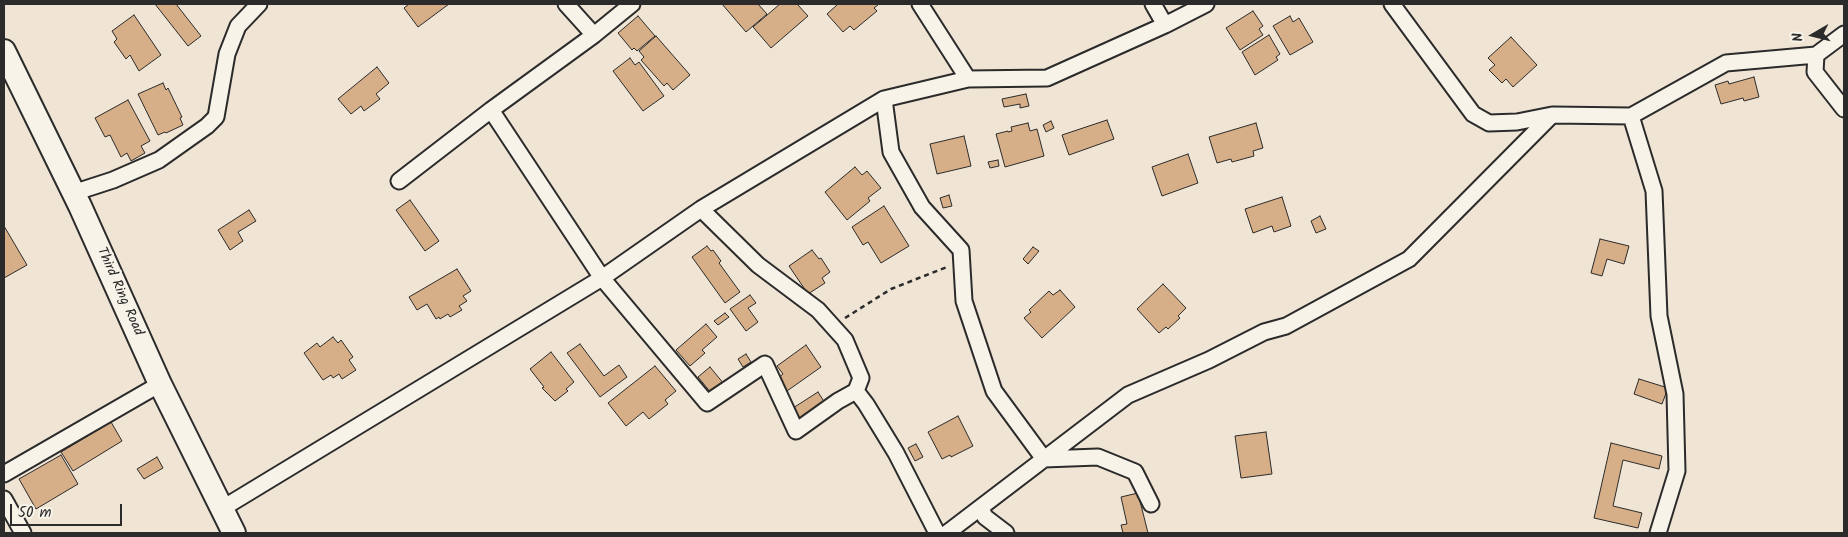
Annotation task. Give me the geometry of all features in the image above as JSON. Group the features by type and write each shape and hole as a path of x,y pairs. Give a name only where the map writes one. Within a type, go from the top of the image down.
{"street":[{"path":"73,193 113,180 159,160 207,126 216,117 227,54 238,26 259,4"},
{"path":"566,4 594,35"},
{"path":"399,181 491,110 594,35 632,4"},
{"path":"920,4 968,79"},
{"path":"1153,4 1165,25"},
{"path":"223,508 602,278 701,209 884,99 968,79 1047,78 1165,25 1206,4"},
{"path":"1392,4 1473,114 1489,123 1517,122 1552,115 1632,116 1726,63 1816,55 1844,34"},
{"name":"Third Ring Road","path":"4,51 73,193 160,384 234,533"},
{"path":"1816,55 1815,72 1844,109"},
{"path":"884,99 890,152 922,206 961,250 964,301 994,391 1044,459"},
{"path":"491,110 602,278 707,403 765,364 796,431 838,401 856,391 860,378 845,340 818,310 758,265 701,209"},
{"path":"947,533 1128,395 1209,360 1264,332 1286,326 1409,259 1552,115"},
{"path":"1632,116 1654,191 1659,316 1675,394 1677,471 1658,533"},
{"path":"4,474 160,384"},
{"path":"856,391 896,453 937,533"},
{"path":"1044,459 1098,456 1135,472 1151,504"},
{"path":"4,499 23,533"},
{"path":"981,508 985,517 1006,533"}],"path":[{"path":"832,326 891,289 948,266 961,250"}],"building":[{"path":"155,4 176,4 201,36 188,46"},
{"path":"409,4 449,4 418,27 404,8"},
{"path":"722,4 758,4 767,14 746,32"},
{"path":"780,4 797,4 808,16 771,48 753,27"},
{"path":"838,4 879,4 874,8 877,11 854,30 850,26 843,32 827,14"},
{"path":"1253,11 1263,26 1259,29 1263,35 1240,50 1226,28"},
{"path":"134,15 161,55 139,71 130,55 126,59 114,42 117,39 112,31"},
{"path":"638,16 655,36 637,51 634,48 632,50 618,33"},
{"path":"1290,16 1293,22 1299,18 1313,42 1290,55 1273,26"},
{"path":"1269,35 1280,54 1276,57 1278,60 1255,75 1242,52"},
{"path":"656,36 690,75 673,90 667,83 664,86 641,60 644,57 639,51"},
{"path":"1511,37 1537,65 1513,87 1506,79 1502,83 1489,70 1495,65 1488,58"},
{"path":"630,58 635,65 639,62 664,96 643,111 613,71"},
{"path":"377,67 389,83 376,94 380,99 364,111 361,106 351,114 338,99"},
{"path":"1754,77 1759,97 1744,101 1743,98 1721,104 1715,85 1728,81 1729,84"},
{"path":"163,83 166,90 168,88 182,117 180,118 183,125 158,135 138,94"},
{"path":"1026,94 1029,106 1020,108 1020,104 1004,107 1002,99"},
{"path":"128,100 150,141 141,146 145,153 131,161 127,153 121,157 110,135 105,137 95,118"},
{"path":"1107,120 1114,139 1069,155 1062,135"},
{"path":"1051,121 1054,128 1046,132 1043,125"},
{"path":"1028,123 1030,131 1037,129 1044,156 1005,167 996,134 1012,131 1011,127"},
{"path":"1256,123 1263,148 1253,151 1254,156 1232,162 1231,159 1217,163 1209,137"},
{"path":"964,136 971,166 937,174 930,144"},
{"path":"1188,154 1198,183 1162,196 1152,167"},
{"path":"998,160 999,166 990,168 988,162"},
{"path":"855,167 862,175 867,171 881,188 868,198 870,201 847,220 825,192"},
{"path":"949,195 952,206 943,208 940,198"},
{"path":"1282,197 1291,226 1274,232 1272,226 1253,233 1245,209"},
{"path":"410,200 439,241 425,251 396,210"},
{"path":"884,206 909,246 881,263 868,242 863,245 852,227"},
{"path":"249,210 256,221 238,232 243,241 230,250 218,230"},
{"path":"1320,216 1326,229 1316,233 1311,221"},
{"path":"4,226 27,265 4,278"},
{"path":"1600,239 1629,246 1624,264 1607,259 1602,276 1591,273"},
{"path":"707,246 711,251 713,250 721,261 719,263 740,292 725,303 692,257"},
{"path":"1033,247 1039,251 1028,264 1023,259"},
{"path":"812,250 819,259 821,258 830,272 822,278 825,283 808,294 789,266"},
{"path":"457,269 471,291 463,296 467,301 459,306 462,310 450,317 448,314 440,319 439,317 436,319 427,304 417,310 409,297"},
{"path":"1163,284 1186,308 1178,316 1180,318 1168,329 1166,327 1159,333 1137,309"},
{"path":"1060,290 1075,307 1042,338 1024,318 1031,312 1029,310 1049,291 1053,295"},
{"path":"750,295 756,303 748,308 758,322 746,331 730,309"},
{"path":"725,313 729,317 718,325 714,321"},
{"path":"706,324 717,337 702,350 705,353 690,366 676,350"},
{"path":"333,337 338,343 341,340 353,357 349,360 356,370 342,379 339,374 333,378 331,375 323,380 304,353 317,343 320,347"},
{"path":"580,344 604,376 619,365 627,377 600,397 567,353"},
{"path":"806,345 821,367 787,391 778,378 783,374 777,366"},
{"path":"551,352 574,382 566,389 568,391 555,401 542,388 544,387 530,369"},
{"path":"746,354 751,362 743,367 738,359"},
{"path":"655,366 676,391 665,400 668,404 649,419 643,412 626,426 608,403"},
{"path":"710,367 724,384 712,394 698,377"},
{"path":"1639,379 1668,388 1662,404 1634,394"},
{"path":"818,392 825,403 800,418 793,408"},
{"path":"958,416 973,446 951,457 950,455 942,459 928,432"},
{"path":"111,422 122,441 73,471 61,452"},
{"path":"1266,432 1272,474 1241,478 1235,436"},
{"path":"1611,443 1662,456 1659,469 1623,460 1613,506 1642,513 1638,528 1594,518"},
{"path":"916,444 923,457 915,461 908,448"},
{"path":"61,455 78,484 36,509 19,479"},
{"path":"157,457 163,468 144,479 137,469"},
{"path":"1138,493 1148,533 1123,533 1121,525 1127,524 1121,497"}]}
